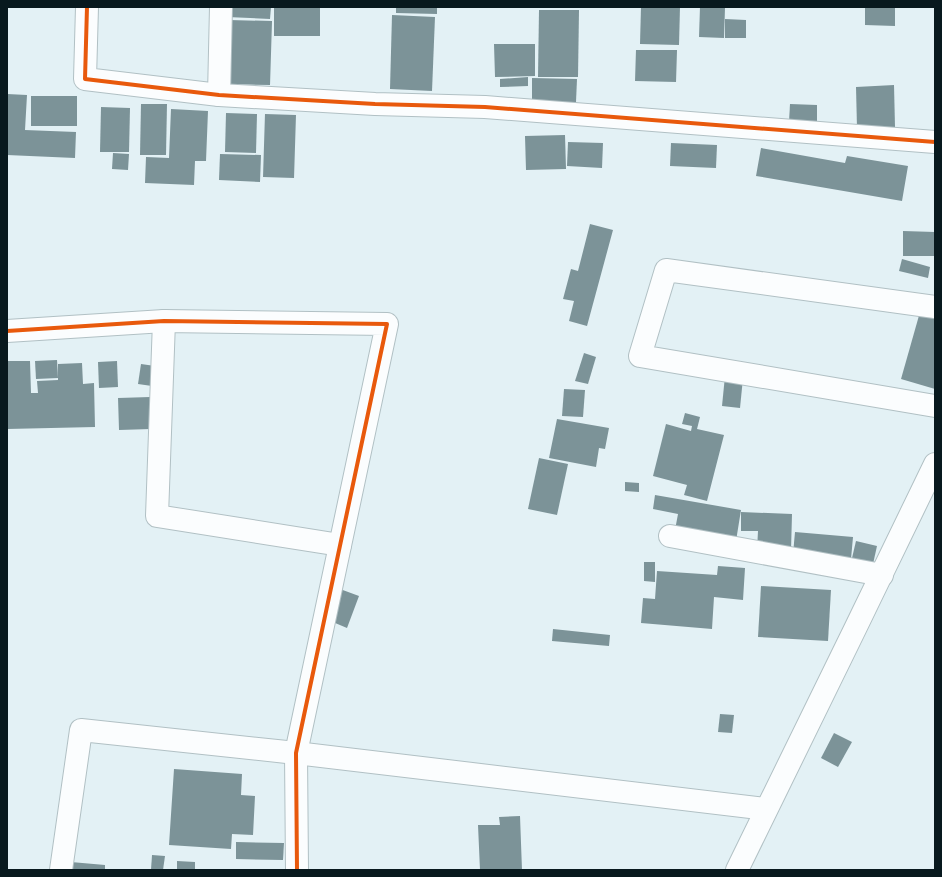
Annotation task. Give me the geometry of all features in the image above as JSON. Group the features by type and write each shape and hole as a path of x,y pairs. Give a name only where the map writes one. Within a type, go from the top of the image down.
{"street":[{"path":"87,7 85,79 219,95 375,104 485,107 935,142"},
{"path":"219,95 220,7"},
{"path":"935,306 666,270 640,356 935,406"},
{"path":"164,321 157,516 340,545"},
{"path":"7,331 164,321 387,324 296,753 297,870"},
{"path":"737,870 935,464"},
{"path":"670,536 882,575"},
{"path":"61,870 81,730 296,753 766,809"}],"building":[{"path":"227,7 271,7 270,19 227,17"},
{"path":"274,7 320,7 320,36 274,36"},
{"path":"396,7 437,7 437,14 396,13"},
{"path":"641,7 680,7 679,45 640,44"},
{"path":"700,7 725,8 724,38 699,37"},
{"path":"865,7 895,7 895,26 865,25"},
{"path":"539,10 579,10 578,77 538,77"},
{"path":"392,15 435,17 432,91 390,89"},
{"path":"725,19 746,20 746,38 725,38"},
{"path":"229,20 272,21 270,85 227,84"},
{"path":"494,44 535,44 535,76 495,77"},
{"path":"636,50 677,50 676,82 635,81"},
{"path":"528,77 528,86 500,87 500,79"},
{"path":"532,78 577,79 576,102 532,102"},
{"path":"894,85 895,127 857,128 856,87"},
{"path":"7,94 27,95 25,130 76,132 75,158 7,155"},
{"path":"31,96 77,96 77,126 31,126"},
{"path":"141,104 167,104 166,155 140,155"},
{"path":"790,104 817,105 817,122 789,122"},
{"path":"101,107 130,108 129,152 100,152"},
{"path":"171,109 208,111 206,161 195,161 194,185 145,183 146,157 169,158"},
{"path":"226,113 257,114 256,153 225,152"},
{"path":"265,114 296,115 294,178 263,177"},
{"path":"565,135 566,169 526,170 525,136"},
{"path":"568,142 603,143 602,168 567,166"},
{"path":"671,143 717,145 716,168 670,166"},
{"path":"761,148 845,163 847,156 908,166 902,201 756,176"},
{"path":"113,153 129,154 128,170 112,169"},
{"path":"220,154 261,155 260,182 219,180"},
{"path":"590,224 613,230 587,326 569,321 574,301 563,299 571,269 578,271"},
{"path":"903,231 935,232 935,256 903,256"},
{"path":"902,259 930,267 928,278 899,271"},
{"path":"920,312 935,316 935,389 901,379"},
{"path":"584,353 596,357 588,384 575,381"},
{"path":"57,360 58,378 36,379 35,361"},
{"path":"7,361 30,361 31,393 38,393 37,381 58,380 58,364 82,363 83,384 94,383 95,427 7,429"},
{"path":"117,361 118,387 99,388 98,362"},
{"path":"141,364 155,366 152,386 138,384"},
{"path":"725,376 743,378 740,408 722,406"},
{"path":"564,389 585,390 583,417 562,416"},
{"path":"150,397 151,429 119,430 118,398"},
{"path":"685,413 700,417 697,429 724,435 707,501 684,495 687,485 653,476 666,424 691,431 692,426 682,424"},
{"path":"557,419 609,428 605,449 599,448 596,467 549,458"},
{"path":"539,458 568,464 557,515 528,509"},
{"path":"625,482 639,483 639,492 625,491"},
{"path":"655,495 741,510 736,541 675,530 678,514 653,509"},
{"path":"741,512 792,514 791,551 757,550 758,531 741,531"},
{"path":"795,532 853,537 851,559 793,554"},
{"path":"856,541 877,546 873,564 852,558"},
{"path":"644,562 655,562 655,582 644,581"},
{"path":"718,566 745,568 743,600 714,597 712,629 641,623 643,598 655,599 657,571 717,575"},
{"path":"761,586 831,590 828,641 758,637"},
{"path":"340,589 359,596 347,628 328,620"},
{"path":"553,629 610,635 609,646 552,641"},
{"path":"720,714 734,715 732,733 718,732"},
{"path":"834,733 852,742 838,767 821,758"},
{"path":"174,769 242,774 241,795 255,796 253,835 232,834 231,849 169,845"},
{"path":"520,816 522,870 480,870 478,825 500,825 499,817"},
{"path":"236,842 284,843 283,860 236,859"},
{"path":"152,855 165,856 163,870 151,870"},
{"path":"177,861 195,862 195,870 177,870"},
{"path":"71,862 105,865 105,870 70,870"}],"cycle path":[{"path":"87,7 85,79 219,95 375,104 485,107 935,142"},
{"path":"7,331 164,321 387,324 296,753 297,870"}]}
